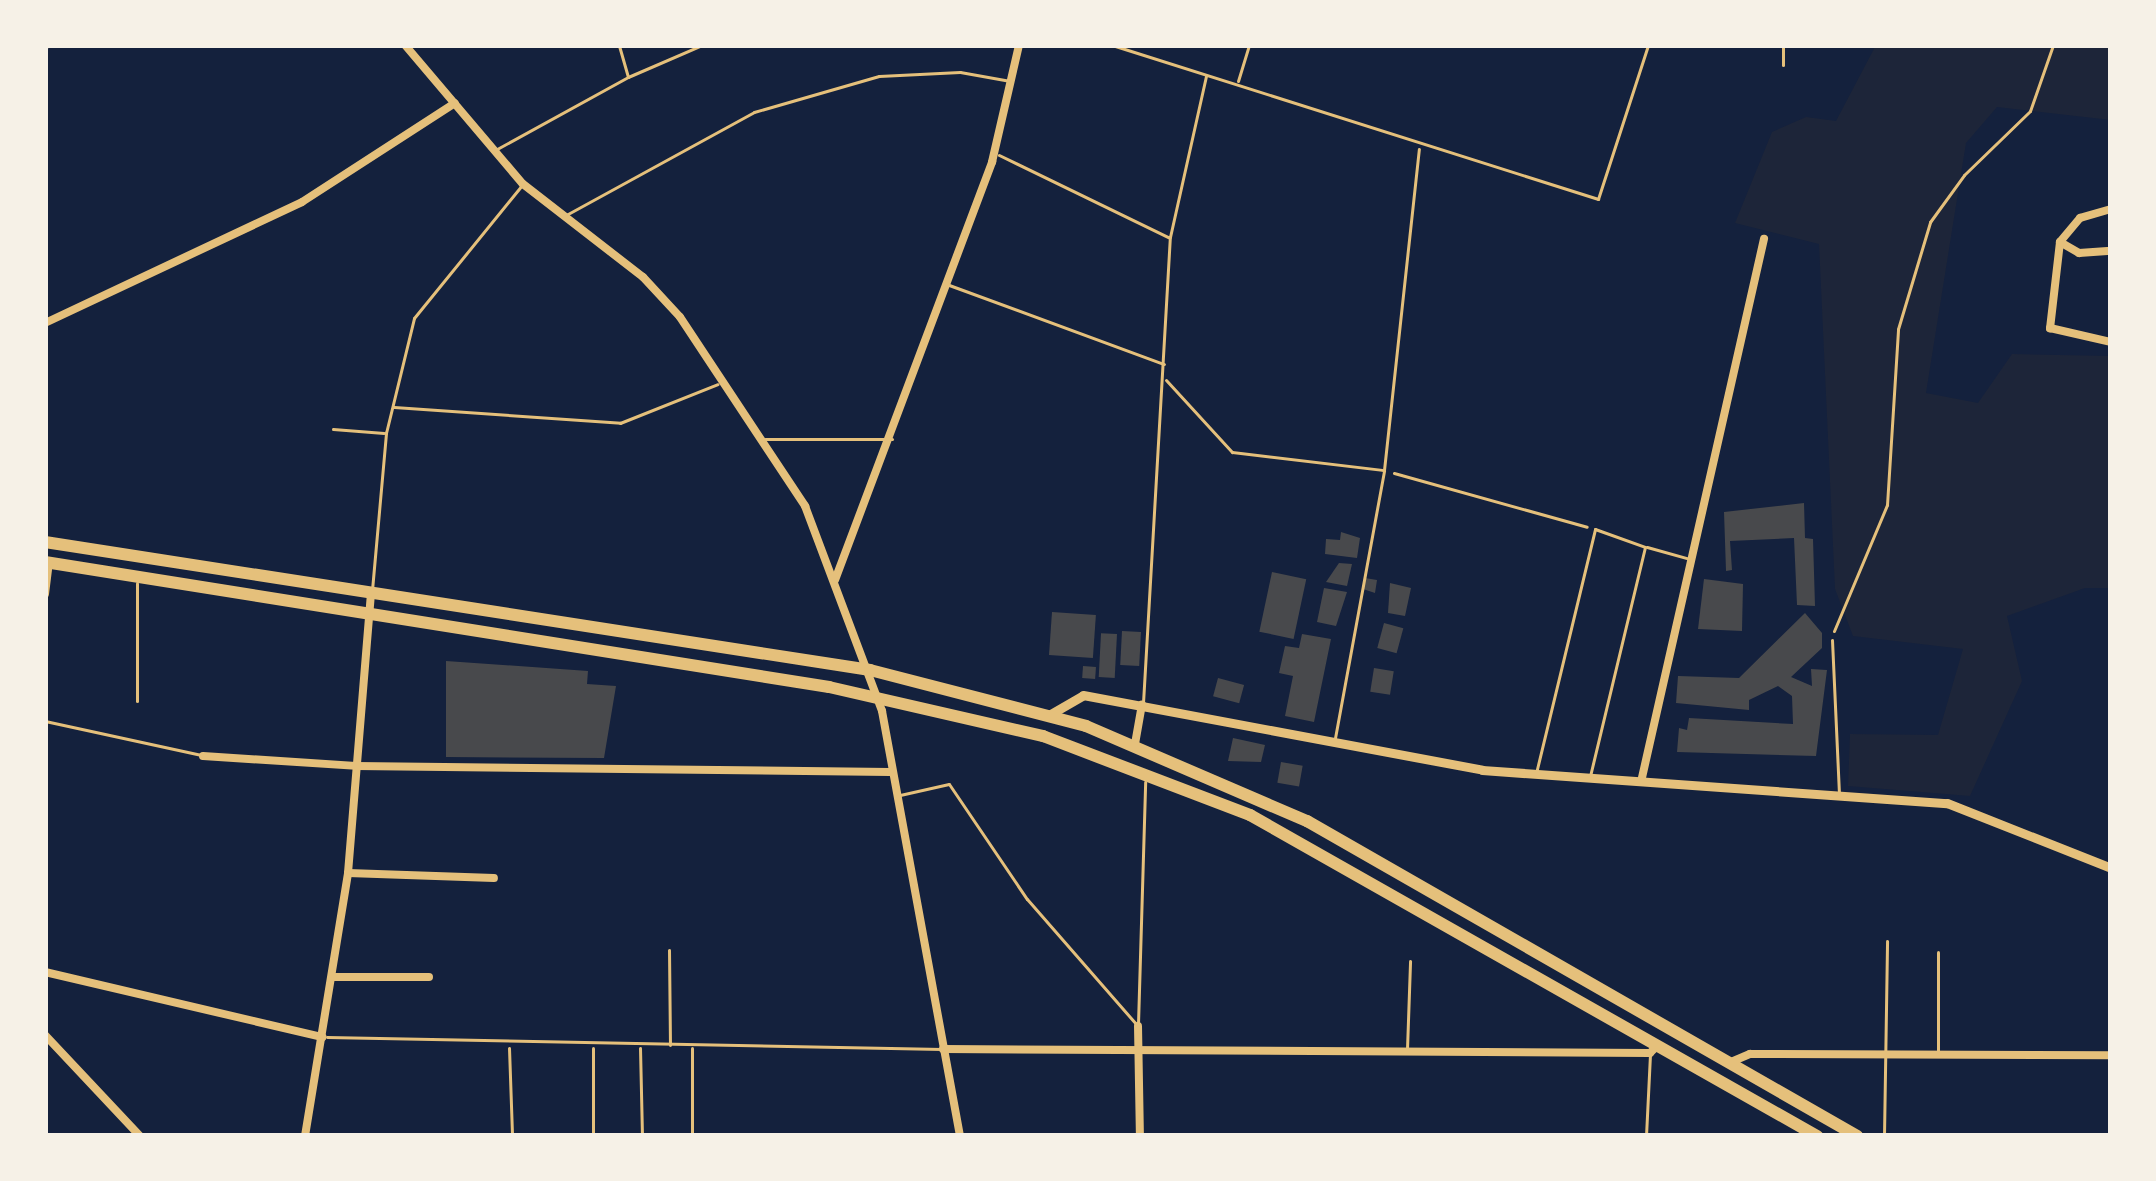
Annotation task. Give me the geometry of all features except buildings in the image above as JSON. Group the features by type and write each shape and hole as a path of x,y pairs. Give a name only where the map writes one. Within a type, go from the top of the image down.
{"main road":[{"path":"45,542 870,670 1049,715 1136,744 1307,821 1857,1136"},
{"path":"47,562 878,696 1043,736 1148,772 1345,864 1654,1049 1817,1136"}],"street":[{"path":"405,45 523,184 643,278 726,381 805,506 878,696 960,1136"},
{"path":"835,580 892,439 994,153 1019,45"},
{"path":"45,323 302,202 455,103"},
{"path":"2111,209 2080,218 2060,242 2050,328 2111,342"},
{"path":"1641,782 1764,239"},
{"path":"2060,242 2079,254 2111,251"},
{"path":"45,594 47,562"},
{"path":"305,1136 347,873 371,593"},
{"path":"1049,715 1083,695 1536,773 1947,803 2111,868"},
{"path":"1136,744 1142,705"},
{"path":"203,756 356,766 890,772"},
{"path":"347,873 494,878"},
{"path":"45,972 322,1037"},
{"path":"333,977 429,977"},
{"path":"1138,1026 1140,1136"},
{"path":"45,1035 140,1136"},
{"path":"944,1049 1654,1049"},
{"path":"1730,1062 1750,1054 2111,1054"}],"lane":[{"path":"619,45 628,77"},
{"path":"496,150 628,77 702,45"},
{"path":"1112,45 1420,147 1598,199 1648,45"},
{"path":"1238,83 1249,45"},
{"path":"1783,45 1783,65"},
{"path":"565,216 754,112 878,76 959,72 1012,82"},
{"path":"1142,705 1170,238 1206,76"},
{"path":"1335,741 1384,470 1420,147"},
{"path":"994,153 1170,238"},
{"path":"371,593 386,433 414,318 523,184"},
{"path":"948,284 1164,364"},
{"path":"1164,377 1232,452 1384,470"},
{"path":"392,406 620,423 726,381"},
{"path":"333,429 386,433"},
{"path":"765,439 892,439"},
{"path":"1536,773 1594,529 1691,560"},
{"path":"1589,778 1645,547"},
{"path":"137,577 137,701"},
{"path":"1832,640 1839,793"},
{"path":"45,721 203,756"},
{"path":"1138,1026 1148,772"},
{"path":"894,797 949,784 1028,899 1138,1026"},
{"path":"1883,1136 1887,941"},
{"path":"668,950 670,1045"},
{"path":"1938,952 1938,1052"},
{"path":"1407,1051 1410,961"},
{"path":"322,1037 508,1045 944,1049"},
{"path":"508,1045 512,1136"},
{"path":"592,1045 593,1136"},
{"path":"640,1045 642,1136"},
{"path":"692,1045 692,1136"},
{"path":"1646,1136 1654,1049"}],"path":[{"path":"1832,640 1840,602 1875,546 1887,505 1898,328 1930,222 1964,175 2030,111 2053,45"},
{"path":"1384,470 1594,529"}],"shaded area":[{"path":"1876,45 2111,45 2111,120 1997,107 1966,143 1926,393 1978,403 2012,354 2111,356 2111,588 2085,588 2007,616 2022,681 1970,796 1848,786 1850,734 1938,735 1963,649 1853,636 1835,589 1819,244 1735,223 1772,132 1806,117 1836,121"}]}
